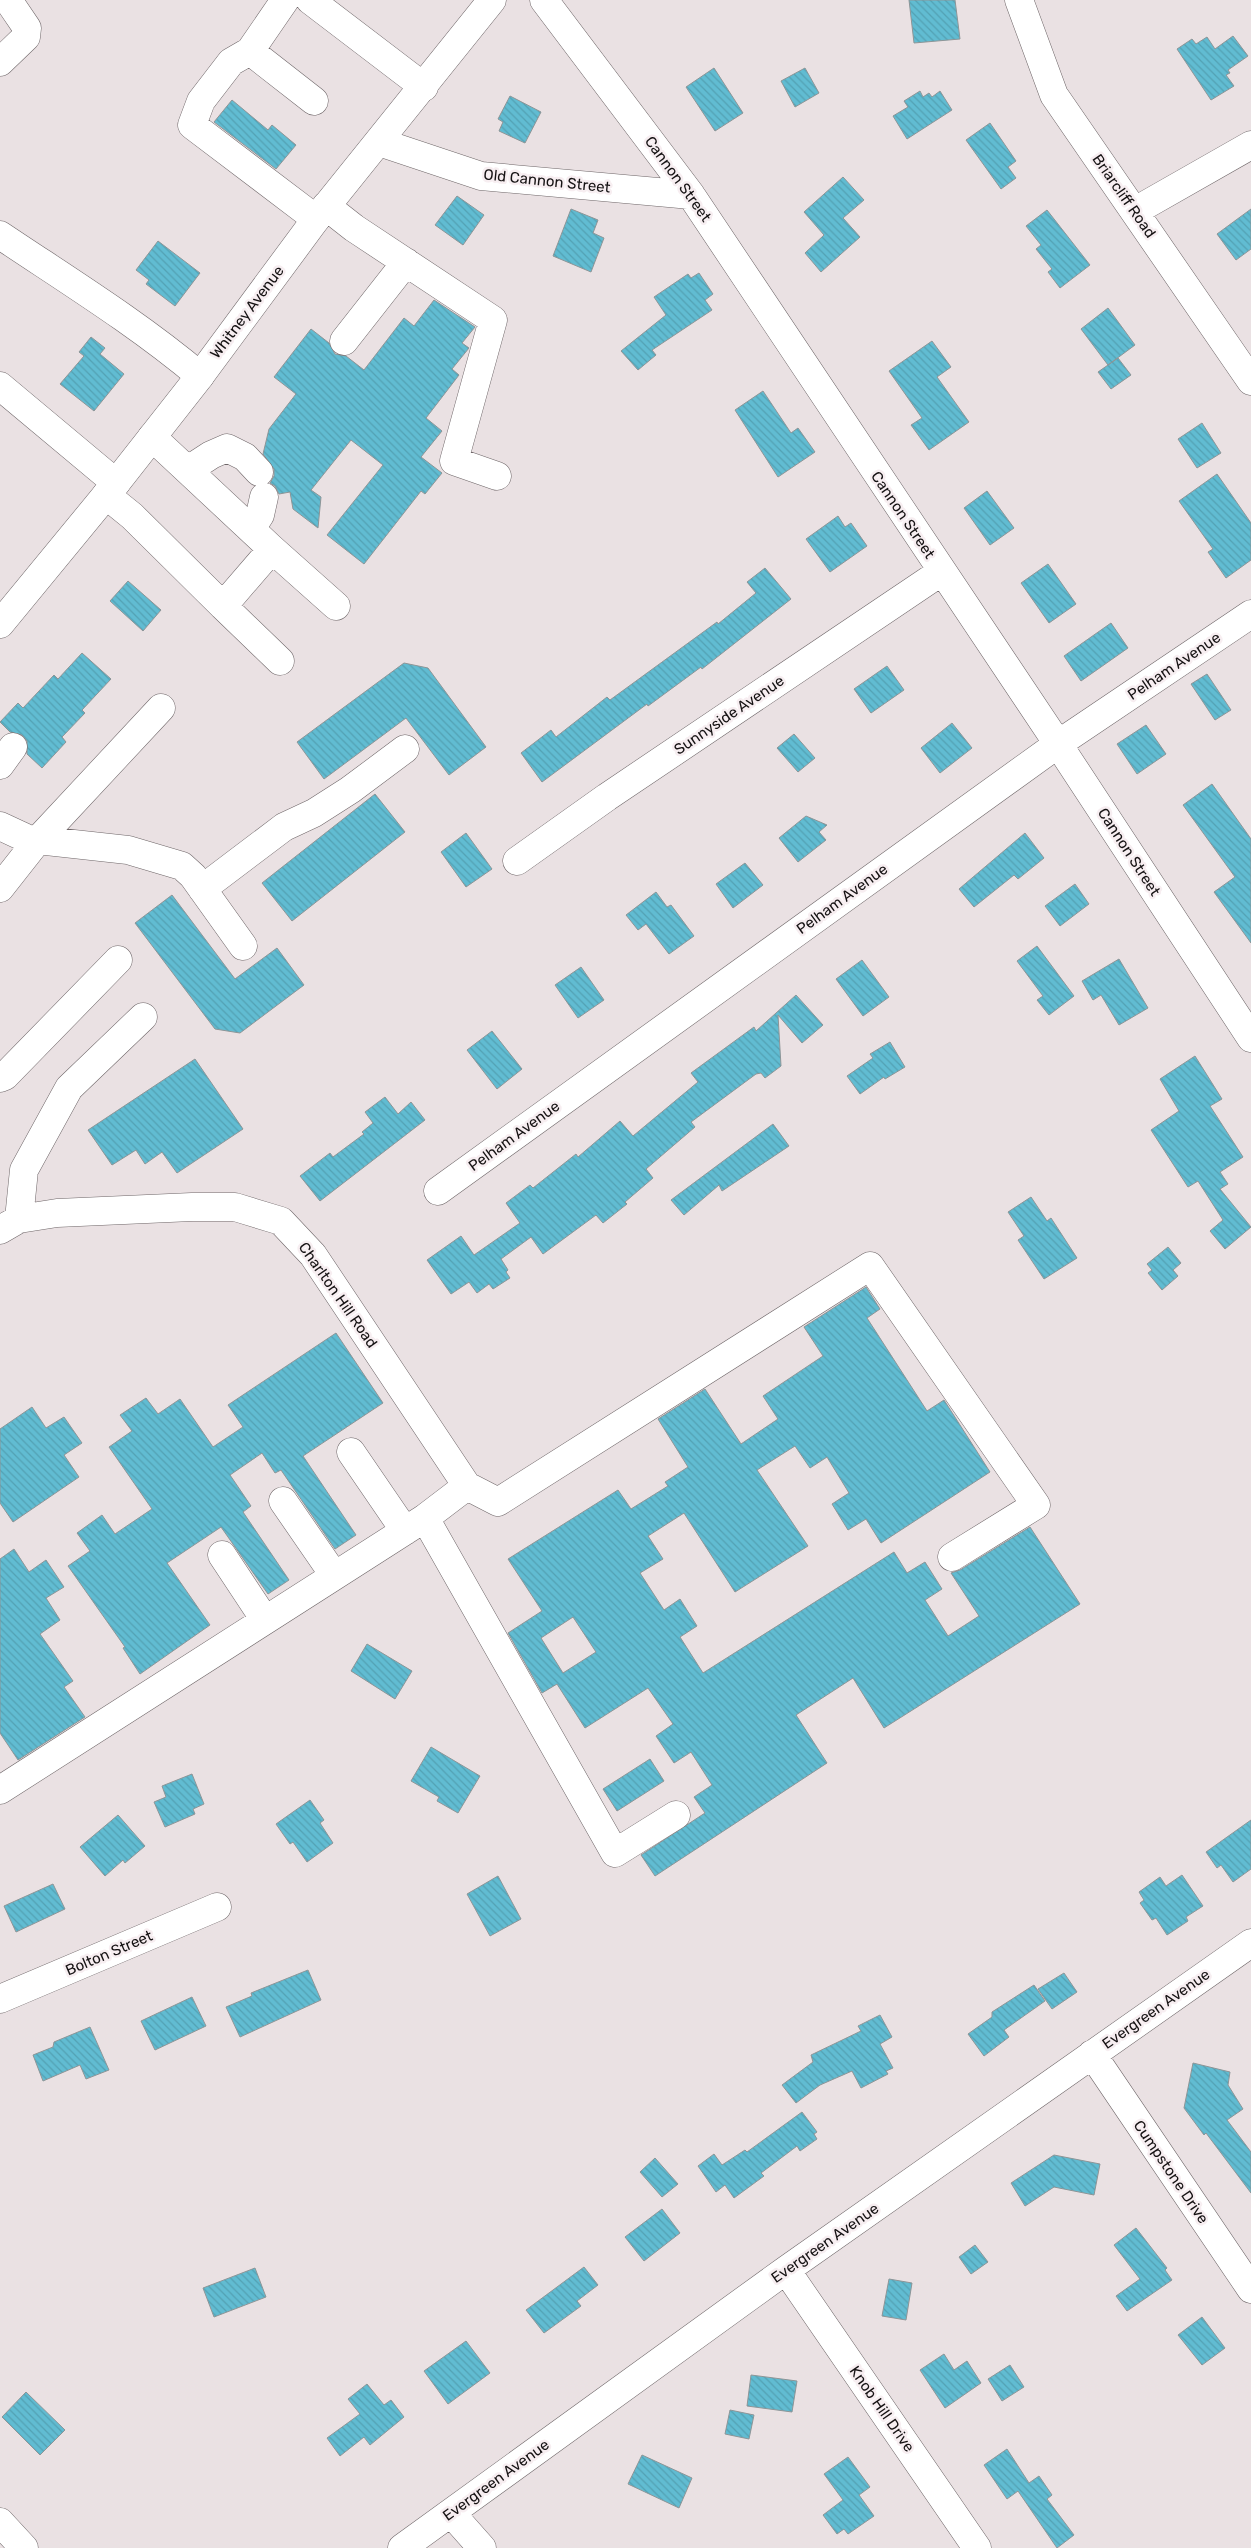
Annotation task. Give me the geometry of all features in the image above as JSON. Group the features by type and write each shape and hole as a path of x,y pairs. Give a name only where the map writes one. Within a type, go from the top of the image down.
{"street":[{"path":"0,62 26,37 27,28 8,0"},
{"path":"285,0 250,51 231,62 202,101 192,125 321,212 406,262 493,320 454,461 497,476"},
{"path":"310,0 424,87"},
{"name":"Whitney Avenue","path":"0,624 111,489 200,376 321,212 424,87 492,0"},
{"name":"Cannon Street","path":"544,0 691,195 1058,744 1251,1038"},
{"name":"Briarcliff Road","path":"1019,0 1054,95 1251,381"},
{"path":"250,51 314,101"},
{"name":"Old Cannon Street","path":"378,142 481,176 691,195"},
{"path":"1135,211 1251,145"},
{"path":"0,235 110,309 173,354 200,376"},
{"path":"344,341 406,262"},
{"path":"0,386 111,489 132,516 280,661"},
{"path":"152,436 336,606"},
{"path":"188,470 226,448 245,457 262,484 260,515 251,529"},
{"path":"223,606 272,548"},
{"name":"Sunnyside Avenue","path":"517,861 607,797 942,572"},
{"name":"Pelham Avenue","path":"438,1191 1058,744 1251,614"},
{"path":"0,888 37,841 162,708"},
{"path":"202,889 284,827 314,813 350,790 405,749"},
{"path":"0,826 11,833 37,841 128,850 162,858 182,866 202,889 243,946"},
{"path":"0,1078 5,1076 118,960"},
{"path":"9,1225 24,1170 70,1088 143,1017"},
{"name":"Charlton Hill Road","path":"9,1225 57,1214 235,1207 281,1221 313,1255 467,1486"},
{"path":"0,1790 415,1525 467,1486 498,1502 870,1266 1036,1505 952,1557"},
{"path":"351,1452 415,1525 615,1853 676,1815"},
{"path":"283,1501 334,1576"},
{"path":"222,1555 265,1620"},
{"name":"Bolton Street","path":"0,1999 217,1907"},
{"name":"Evergreen Avenue","path":"402,2548 786,2270 1251,1943"},
{"name":"Cumpstone Drive","path":"1092,2054 1251,2289"},
{"name":"Knob Hill Drive","path":"786,2270 977,2548"},
{"path":"451,2513 482,2548"},
{"path":"0,2522 24,2548"}],"building":[{"path":"909,0 955,0 960,39 914,43"},
{"path":"1233,36 1248,56 1228,70 1230,73 1226,75 1234,86 1211,100 1177,49 1192,39 1196,44 1207,37 1215,49"},
{"path":"714,68 743,113 715,131 686,87"},
{"path":"805,68 819,93 795,107 781,81"},
{"path":"920,91 923,97 929,93 932,97 940,91 952,110 907,139 893,116 908,107 904,101"},
{"path":"510,96 541,112 525,143 499,131 503,122 498,119"},
{"path":"232,100 268,130 272,125 296,145 276,169 214,122"},
{"path":"990,123 1016,161 1008,167 1016,178 1001,189 966,140"},
{"path":"843,177 864,200 843,218 860,237 821,272 805,253 824,235 804,212"},
{"path":"457,196 484,215 463,245 435,225"},
{"path":"571,209 598,220 593,233 604,238 591,272 553,256"},
{"path":"1251,209 1251,249 1236,260 1217,234"},
{"path":"1047,210 1090,265 1060,288 1048,272 1052,269 1036,249 1041,245 1026,226"},
{"path":"158,241 200,273 175,306 146,284 149,280 136,270"},
{"path":"699,273 713,294 705,300 712,310 652,350 656,355 638,370 621,351 666,315 654,297 688,274 691,278"},
{"path":"434,300 475,327 462,343 469,348 452,369 459,375 426,418 442,431 421,457 442,473 425,494 421,491 364,564 327,535 383,465 351,440 311,490 321,497 318,528 293,509 290,492 279,494 275,486 270,483 274,476 274,469 263,454 269,429 296,394 274,377 311,329 329,343 335,354 346,356 364,370 404,318 414,326"},
{"path":"1108,308 1135,345 1108,365 1081,329"},
{"path":"91,337 105,348 100,354 124,374 94,411 60,384 84,356 79,352"},
{"path":"932,341 951,367 937,377 969,422 929,450 911,425 922,418 889,371"},
{"path":"1118,358 1131,375 1111,389 1098,372"},
{"path":"763,391 791,433 798,428 815,452 778,477 735,410"},
{"path":"1202,423 1221,453 1197,468 1178,439"},
{"path":"1217,474 1251,523 1251,560 1226,578 1208,552 1213,549 1179,501"},
{"path":"987,491 1014,528 990,545 964,508"},
{"path":"838,516 845,527 851,523 867,546 830,572 806,539"},
{"path":"1048,564 1076,604 1049,623 1021,583"},
{"path":"765,568 791,599 702,669 701,667 648,706 647,704 542,782 521,753 551,730 556,737 607,697 610,700 717,622 718,624 756,593 747,582"},
{"path":"128,581 161,610 143,631 110,601"},
{"path":"1111,623 1128,648 1081,681 1064,656"},
{"path":"82,653 111,679 82,710 85,713 62,737 66,742 42,768 27,754 27,741 22,735 10,732 0,722 18,703 23,708 54,675 58,679"},
{"path":"404,663 428,668 486,747 449,775 406,718 324,779 297,742"},
{"path":"887,666 904,690 871,713 854,689"},
{"path":"1207,674 1231,710 1215,720 1191,684"},
{"path":"952,723 972,748 940,773 921,748"},
{"path":"1146,725 1166,754 1137,774 1117,744"},
{"path":"794,734 815,758 798,772 777,748"},
{"path":"1212,784 1251,839 1251,943 1214,892 1235,877 1183,805"},
{"path":"375,794 405,832 292,921 262,883"},
{"path":"806,816 827,825 819,832 826,840 798,862 779,838"},
{"path":"466,833 492,869 466,887 441,852"},
{"path":"1025,833 1044,858 1018,879 1014,875 974,907 959,889"},
{"path":"745,863 763,885 733,908 716,884"},
{"path":"1075,884 1089,904 1060,926 1045,906"},
{"path":"656,892 667,907 671,905 694,936 669,954 646,924 638,930 626,915"},
{"path":"172,895 235,979 277,948 304,985 240,1033 215,1029 135,923"},
{"path":"1037,946 1074,996 1049,1015 1037,1000 1043,996 1017,961"},
{"path":"1119,959 1148,1008 1119,1025 1101,995 1093,1000 1082,981"},
{"path":"862,960 889,997 863,1016 836,979"},
{"path":"581,967 604,1000 578,1018 555,985"},
{"path":"796,995 823,1025 802,1043 778,1015 781,1066 765,1078 761,1073 756,1074 691,1122 695,1127 646,1169 653,1178 625,1202 627,1204 603,1223 596,1215 543,1254 531,1237 501,1259 508,1270 506,1272 510,1278 493,1289 489,1284 477,1293 469,1282 451,1294 427,1260 461,1236 474,1255 520,1223 506,1203 530,1185 533,1188 576,1154 578,1157 620,1121 633,1136 698,1082 691,1073 754,1027 756,1031"},
{"path":"492,1031 522,1069 497,1089 467,1050"},
{"path":"890,1042 905,1067 885,1079 884,1077 860,1094 847,1076 873,1058 870,1054"},
{"path":"1195,1056 1222,1099 1210,1106 1243,1157 1220,1172 1228,1184 1220,1189 1251,1227 1225,1249 1210,1231 1223,1220 1198,1181 1188,1187 1151,1130 1179,1111 1160,1079"},
{"path":"195,1059 243,1129 177,1173 162,1152 145,1164 136,1150 112,1165 88,1130"},
{"path":"385,1097 398,1114 411,1102 425,1120 320,1201 300,1176 330,1153 333,1157 364,1134 362,1132 373,1123 365,1112"},
{"path":"773,1124 789,1146 722,1191 719,1185 684,1215 671,1200"},
{"path":"1031,1197 1047,1221 1051,1218 1077,1258 1044,1279 1018,1240 1024,1236 1008,1212"},
{"path":"1168,1247 1181,1263 1173,1270 1178,1276 1162,1290 1148,1273 1152,1270 1147,1264"},
{"path":"866,1287 880,1309 867,1318 927,1411 944,1400 990,1472 881,1543 866,1519 848,1530 832,1504 849,1493 827,1457 810,1468 795,1446 757,1470 808,1546 735,1592 684,1513 648,1536 663,1559 640,1573 664,1610 680,1599 697,1626 680,1637 703,1673 894,1552 907,1573 925,1562 942,1589 925,1600 948,1636 979,1616 951,1573 960,1570 1030,1527 1080,1604 884,1728 853,1678 796,1715 827,1763 655,1876 641,1855 705,1813 694,1797 712,1785 691,1752 674,1763 656,1736 673,1724 648,1688 585,1728 557,1684 542,1693 508,1633 542,1611 508,1559 618,1490 631,1509 668,1486 665,1482 688,1467 658,1419 705,1389 741,1444 778,1419 763,1396 823,1356 804,1327","holes":["573,1617 596,1652 563,1673 541,1638"]},
{"path":"336,1333 383,1403 303,1456 356,1535 335,1549 281,1470 275,1473 262,1453 230,1475 251,1506 243,1512 289,1580 268,1594 221,1527 167,1563 210,1625 140,1674 123,1648 125,1647 68,1566 90,1551 77,1533 102,1515 115,1534 152,1509 109,1447 132,1431 120,1415 146,1398 158,1414 180,1399 213,1447 243,1427 228,1405"},
{"path":"32,1407 46,1428 64,1417 82,1443 64,1455 79,1477 13,1522 0,1503 0,1429"},
{"path":"14,1549 29,1572 46,1560 64,1587 46,1598 60,1620 40,1634 73,1681 64,1687 85,1717 18,1760 0,1733 0,1559"},
{"path":"367,1644 412,1671 395,1699 351,1671"},
{"path":"431,1747 480,1776 458,1813 437,1801 439,1797 411,1781"},
{"path":"650,1759 664,1781 617,1811 603,1789"},
{"path":"192,1774 204,1804 193,1809 195,1814 165,1827 154,1802 166,1797 162,1786"},
{"path":"310,1800 324,1820 320,1823 333,1843 307,1862 293,1842 290,1844 276,1824"},
{"path":"118,1815 145,1846 125,1863 123,1860 105,1876 80,1847"},
{"path":"1251,1820 1251,1869 1233,1882 1221,1865 1217,1868 1206,1852"},
{"path":"1182,1875 1203,1906 1186,1917 1188,1921 1167,1935 1156,1918 1152,1920 1140,1903 1144,1900 1139,1892 1160,1877 1166,1886"},
{"path":"498,1876 521,1919 490,1936 467,1894"},
{"path":"53,1884 65,1909 16,1932 4,1906"},
{"path":"308,1970 321,2000 240,2037 226,2007 252,1996 251,1993"},
{"path":"1064,1973 1077,1992 1052,2009 1038,1989"},
{"path":"1034,1985 1045,2001 1004,2030 1009,2037 984,2056 968,2034 992,2017 992,2012"},
{"path":"192,1997 206,2026 155,2050 141,2021"},
{"path":"880,2015 892,2037 880,2044 893,2068 886,2071 888,2074 861,2088 852,2071 820,2085 796,2103 782,2085 813,2062 811,2055 861,2031 858,2026"},
{"path":"90,2027 109,2070 86,2079 80,2065 43,2081 33,2055 53,2047 54,2042"},
{"path":"1193,2063 1230,2072 1228,2085 1243,2109 1227,2120 1251,2152 1251,2193 1206,2133 1204,2135 1184,2108"},
{"path":"802,2112 817,2132 814,2134 817,2139 800,2151 797,2146 761,2173 764,2176 734,2198 725,2185 716,2192 698,2166 714,2154 722,2165 745,2150 747,2152"},
{"path":"1054,2155 1100,2164 1094,2195 1054,2187 1025,2206 1011,2183"},
{"path":"655,2158 678,2184 662,2197 640,2172"},
{"path":"662,2209 680,2233 644,2261 625,2237"},
{"path":"1136,2228 1167,2268 1165,2270 1172,2280 1127,2311 1116,2296 1140,2279 1114,2245"},
{"path":"975,2245 988,2262 971,2274 959,2257"},
{"path":"584,2267 598,2285 577,2301 581,2306 544,2333 526,2310"},
{"path":"255,2268 266,2297 214,2317 203,2288"},
{"path":"889,2279 912,2283 906,2320 882,2316"},
{"path":"1202,2317 1225,2348 1202,2365 1178,2335"},
{"path":"466,2341 490,2373 448,2404 424,2371"},
{"path":"944,2354 954,2370 967,2361 981,2383 945,2408 920,2370"},
{"path":"1010,2365 1024,2387 1002,2401 988,2379"},
{"path":"751,2375 797,2381 792,2412 747,2406"},
{"path":"367,2384 384,2405 391,2400 404,2417 370,2445 364,2437 340,2456 327,2438 360,2414 348,2399"},
{"path":"26,2392 65,2430 40,2455 2,2417"},
{"path":"730,2410 754,2415 749,2439 725,2434"},
{"path":"1007,2449 1029,2483 1039,2476 1052,2495 1047,2499 1074,2535 1057,2548 1018,2491 1007,2499 984,2465"},
{"path":"642,2455 692,2478 679,2508 628,2484"},
{"path":"848,2457 870,2487 859,2495 874,2516 848,2534 844,2529 837,2534 823,2515 843,2500 824,2474"}]}
